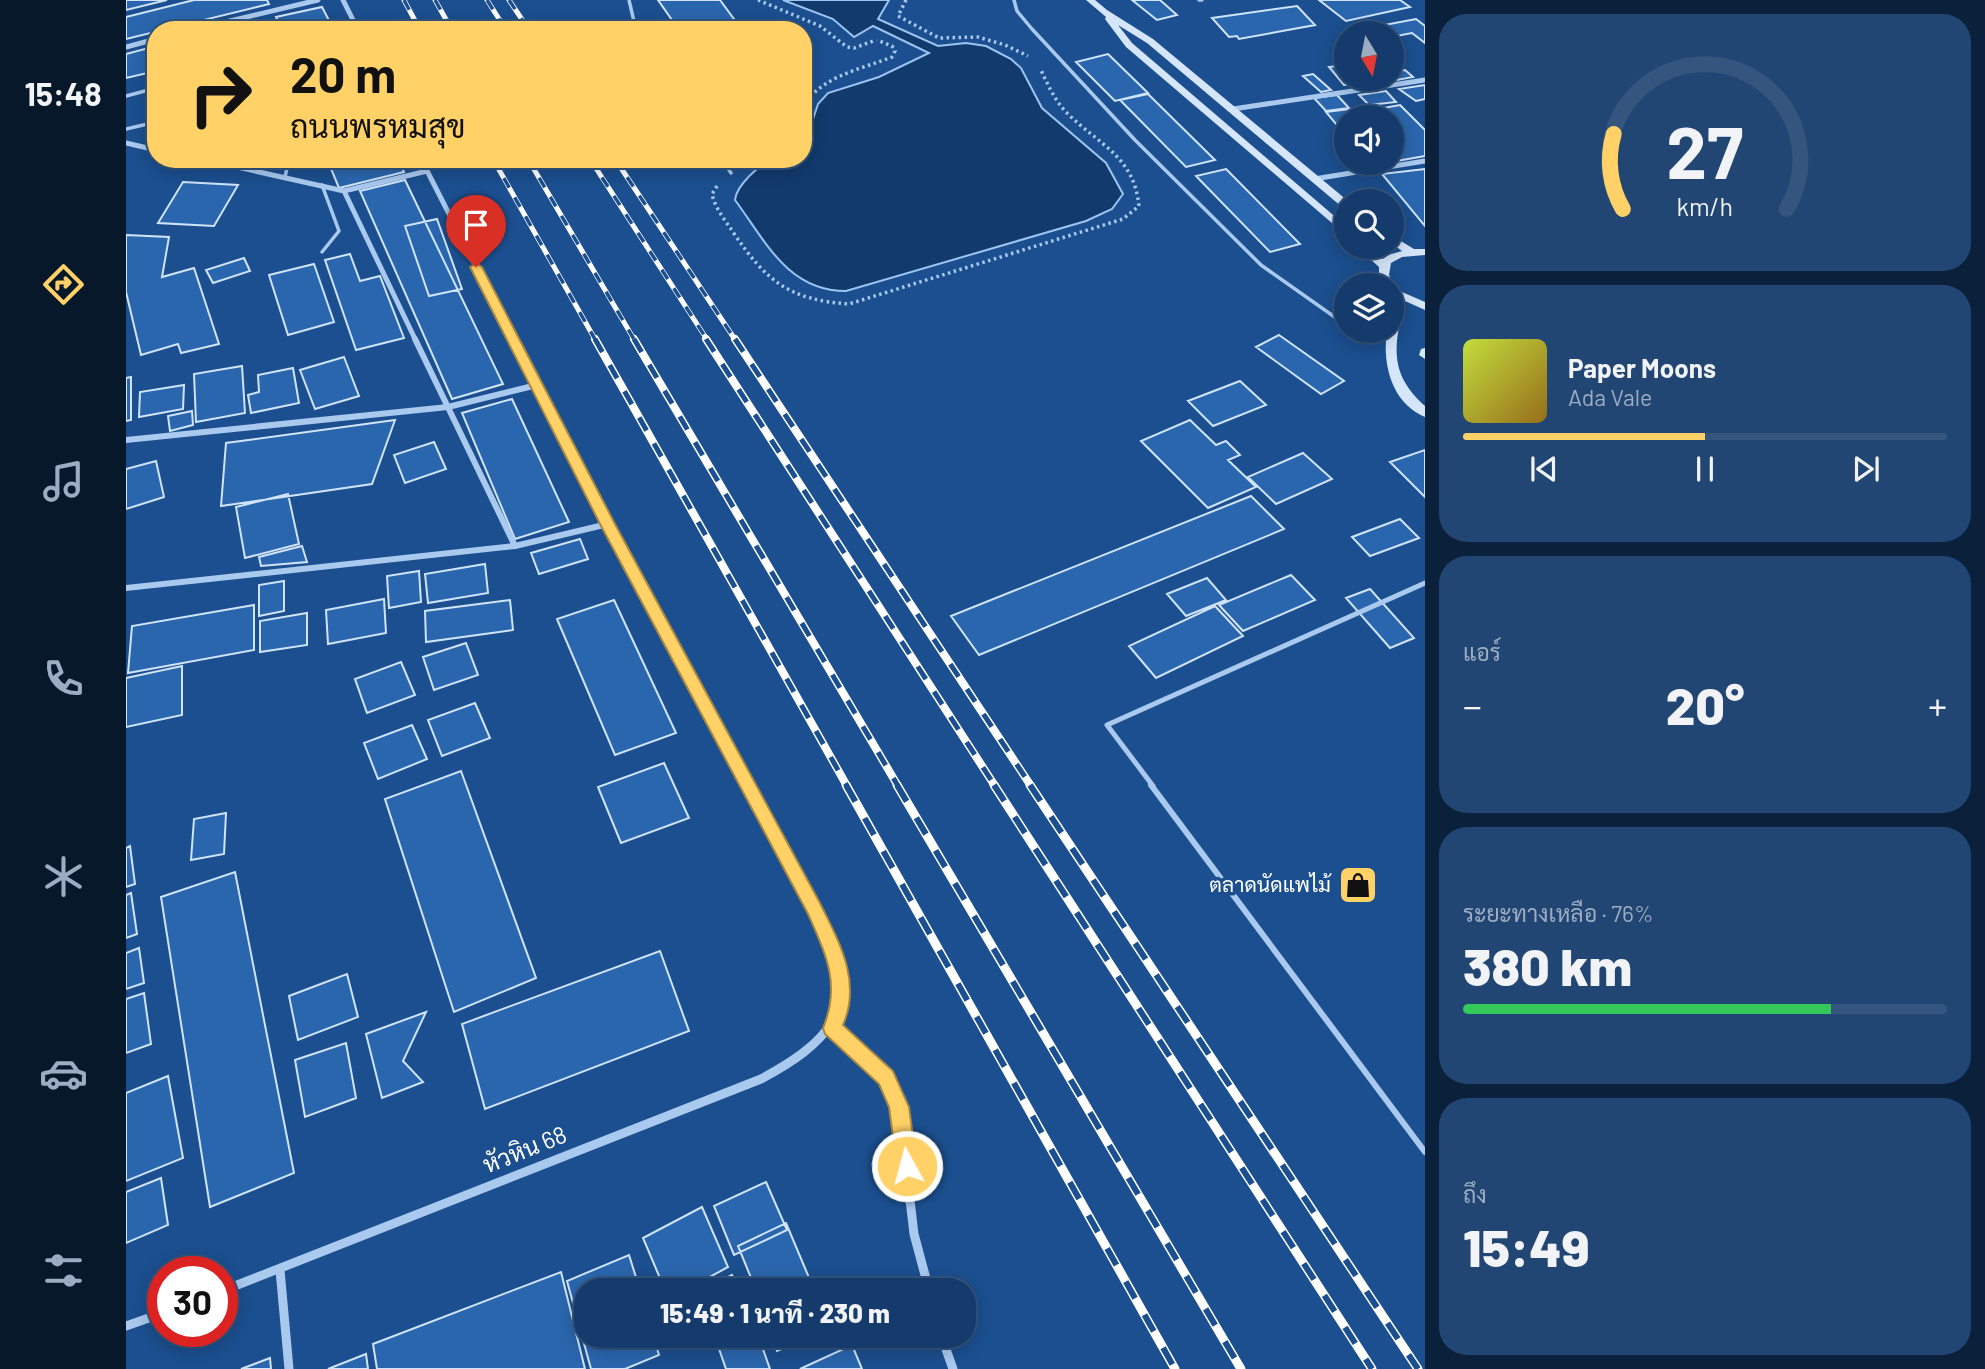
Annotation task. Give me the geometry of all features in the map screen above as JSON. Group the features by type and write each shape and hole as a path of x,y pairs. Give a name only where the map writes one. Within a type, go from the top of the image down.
{"main road":[{"path":"1090,0 1150,41 1334,195"},
{"path":"1104,12 1129,45 1334,222"},
{"path":"1404,247 1411,252"},
{"path":"1383,273 1389,259 1411,252 1425,252"},
{"path":"1376,259 1384,266"},
{"path":"1404,295 1425,306"},
{"path":"1390,343 1390,370 1413,404 1425,413"}],"street":[{"path":"227,21 318,0"},
{"path":"343,0 354,21"},
{"path":"126,47 147,41"},
{"path":"1233,109 1425,80"},
{"path":"126,143 147,148"},
{"path":"1314,179 1425,161"},
{"path":"243,168 344,191 427,172"},
{"path":"425,168 608,524 814,909 837,958 842,995 832,1028 886,1077 899,1107 915,1234 926,1278"},
{"path":"344,191 515,546"},
{"path":"126,440 448,407 537,385"},
{"path":"126,588 515,546 608,524"},
{"name":"หัวหิน 68","path":"238,1285 761,1079 810,1051 832,1028"},
{"path":"280,1269 289,1369"},
{"path":"126,1326 147,1319"},
{"path":"946,1348 953,1369"}],"lane":[{"path":"629,0 634,21"},
{"path":"1014,0 1017,11 1032,30 1135,140 1261,265 1334,317"},
{"path":"126,96 147,90"},
{"path":"126,130 147,124"},
{"path":"285,177 287,168"},
{"path":"728,168 731,173"},
{"path":"321,185 339,232 322,252"},
{"path":"1425,583 1107,725 1425,1152"}],"path":[{"path":"758,0 806,21"},
{"path":"906,0 898,16 939,38 978,37 1005,45 1032,59"},
{"path":"812,23 820,26 847,47 854,48 877,40 892,46 895,51 892,57 827,81 812,92"},
{"path":"731,173 712,194 714,204 769,281 796,297 822,305 849,304 1124,219 1139,206 1139,189 1127,164 1066,112 1055,98 1037,63"}],"water":[{"path":"783,0 889,0 878,19 938,46 966,43 986,46 1011,59 1021,68 1042,108 1106,163 1123,194 1112,209 1086,221 846,291 826,289 809,283 780,261 768,247 735,200 736,194 759,168 812,168 812,122 818,104 828,93 879,77 929,53 873,26 854,37 833,19"}],"building":[{"path":"126,0 167,0 126,10"},
{"path":"194,0 267,0 269,4 200,21 147,21 147,34 126,39 126,17"},
{"path":"658,0 720,0 735,21 673,21"},
{"path":"1132,0 1160,0 1177,15 1157,20"},
{"path":"1319,0 1400,0 1410,7 1346,21"},
{"path":"1297,6 1315,25 1239,39 1237,36 1229,37 1212,18"},
{"path":"322,7 329,21 278,21 276,17"},
{"path":"1416,19 1425,26 1425,43 1412,33 1404,35 1404,21"},
{"path":"147,48 147,73 126,78 126,54"},
{"path":"1108,54 1148,93 1115,101 1076,62"},
{"path":"1405,70 1413,77 1404,79"},
{"path":"1313,74 1331,90 1321,92 1303,76"},
{"path":"1425,85 1425,99 1416,101 1402,91 1404,88"},
{"path":"1386,91 1396,102 1369,105 1359,95"},
{"path":"1148,94 1215,160 1186,167 1120,100"},
{"path":"1337,95 1346,105 1334,105 1334,110 1326,111 1314,98"},
{"path":"1404,109 1425,130 1425,156 1404,160"},
{"path":"1334,111 1334,122 1326,112"},
{"path":"331,168 402,168 404,172 339,188"},
{"path":"1226,169 1300,244 1270,252 1196,176"},
{"path":"1425,169 1425,226 1404,201 1404,189 1394,189 1383,175 1404,175 1404,171"},
{"path":"405,180 503,384 452,399 360,191"},
{"path":"183,182 238,185 214,226 158,223"},
{"path":"437,219 462,289 429,296 405,226"},
{"path":"126,235 169,237 162,277 194,268 219,344 181,353 178,344 141,355 126,292"},
{"path":"350,254 360,281 380,276 404,338 356,350 325,260"},
{"path":"244,258 250,271 213,283 206,270"},
{"path":"314,264 334,322 288,335 269,275"},
{"path":"1279,335 1344,381 1321,394 1256,347"},
{"path":"344,357 359,396 315,409 300,370"},
{"path":"242,366 245,413 196,422 194,374"},
{"path":"293,368 299,403 251,413 248,395 259,392 258,375"},
{"path":"131,377 131,420 126,421 126,378"},
{"path":"1240,381 1266,405 1213,426 1188,401"},
{"path":"184,385 183,409 139,417 140,392"},
{"path":"512,399 569,522 515,539 462,413"},
{"path":"192,411 193,425 170,431 168,416"},
{"path":"395,420 372,484 221,506 226,443"},
{"path":"1190,420 1216,445 1226,441 1240,455 1228,460 1256,487 1208,508 1141,441"},
{"path":"434,442 446,469 405,483 394,455"},
{"path":"1425,450 1425,497 1390,462"},
{"path":"1303,453 1332,479 1276,504 1248,477"},
{"path":"156,461 164,497 126,509 126,469"},
{"path":"288,494 299,544 245,558 236,507"},
{"path":"1251,496 1284,529 979,655 951,616"},
{"path":"1400,519 1419,538 1370,556 1352,537"},
{"path":"580,539 588,559 539,574 531,553"},
{"path":"302,546 307,562 261,566 259,557"},
{"path":"485,564 488,593 428,603 425,574"},
{"path":"419,571 421,602 389,608 387,576"},
{"path":"1291,575 1315,600 1243,631 1219,605"},
{"path":"1207,578 1226,600 1186,616 1167,594"},
{"path":"284,581 284,611 259,616 259,585"},
{"path":"1370,589 1414,638 1390,648 1346,598"},
{"path":"384,599 386,633 328,644 326,610"},
{"path":"510,600 513,630 426,642 425,611"},
{"path":"614,600 676,733 615,755 557,619"},
{"path":"254,605 254,650 128,673 132,626"},
{"path":"1215,606 1243,636 1156,678 1129,646"},
{"path":"307,613 307,645 260,652 260,621"},
{"path":"466,643 478,675 434,690 423,657"},
{"path":"401,662 415,695 367,713 355,679"},
{"path":"182,666 182,715 126,727 126,678"},
{"path":"475,703 490,738 442,756 428,720"},
{"path":"412,725 427,759 378,779 364,743"},
{"path":"664,763 689,818 621,843 598,787"},
{"path":"461,771 536,978 454,1012 385,799"},
{"path":"226,813 224,854 191,860 194,819"},
{"path":"130,846 135,884 126,887 126,848"},
{"path":"235,872 294,1173 210,1207 161,897"},
{"path":"131,893 137,934 126,938 126,895"},
{"path":"139,948 144,983 126,989 126,953"},
{"path":"660,951 689,1031 485,1109 462,1024"},
{"path":"347,974 358,1017 298,1040 289,996"},
{"path":"144,993 151,1044 126,1053 126,999"},
{"path":"426,1012 403,1061 423,1082 382,1098 366,1034"},
{"path":"346,1043 356,1098 305,1117 295,1060"},
{"path":"168,1076 183,1158 126,1181 126,1093"},
{"path":"161,1178 168,1225 126,1243 126,1192"},
{"path":"766,1182 787,1230 734,1255 714,1206"},
{"path":"702,1207 728,1267 708,1278 660,1278 643,1238"},
{"path":"786,1223 809,1278 751,1278 738,1246"},
{"path":"629,1255 636,1278 574,1278"},
{"path":"561,1272 574,1325 574,1348 580,1348 585,1369 377,1369 373,1344"},
{"path":"574,1278 574,1307 567,1281"},
{"path":"585,1348 657,1348 659,1355 625,1369 591,1369"},
{"path":"719,1348 763,1348 770,1369 726,1369"},
{"path":"846,1348 853,1348 862,1369 800,1369"},
{"path":"366,1354 368,1369 328,1369"},
{"path":"270,1358 271,1369 241,1369"}],"railway":[{"path":"404,0 415,21"},
{"path":"435,0 447,21"},
{"path":"487,0 500,21"},
{"path":"509,0 523,21"},
{"path":"498,168 596,341"},
{"path":"533,168 635,341"},
{"path":"596,168 708,341"},
{"path":"621,168 736,341"},
{"path":"595,339 847,786"},
{"path":"634,339 898,786"},
{"path":"706,339 995,786"},
{"path":"735,339 1031,786"},
{"path":"846,785 1175,1369"},
{"path":"897,785 1241,1369"},
{"path":"994,785 1372,1369"},
{"path":"1030,785 1418,1369"}],"place":[{"name":"ตลาดนัดแพไม้","path":"1358,885"}],"route":[{"path":"476,267 608,524 814,909 837,958 841,979 839,1013 832,1028 886,1077 899,1107 907,1166"}]}
